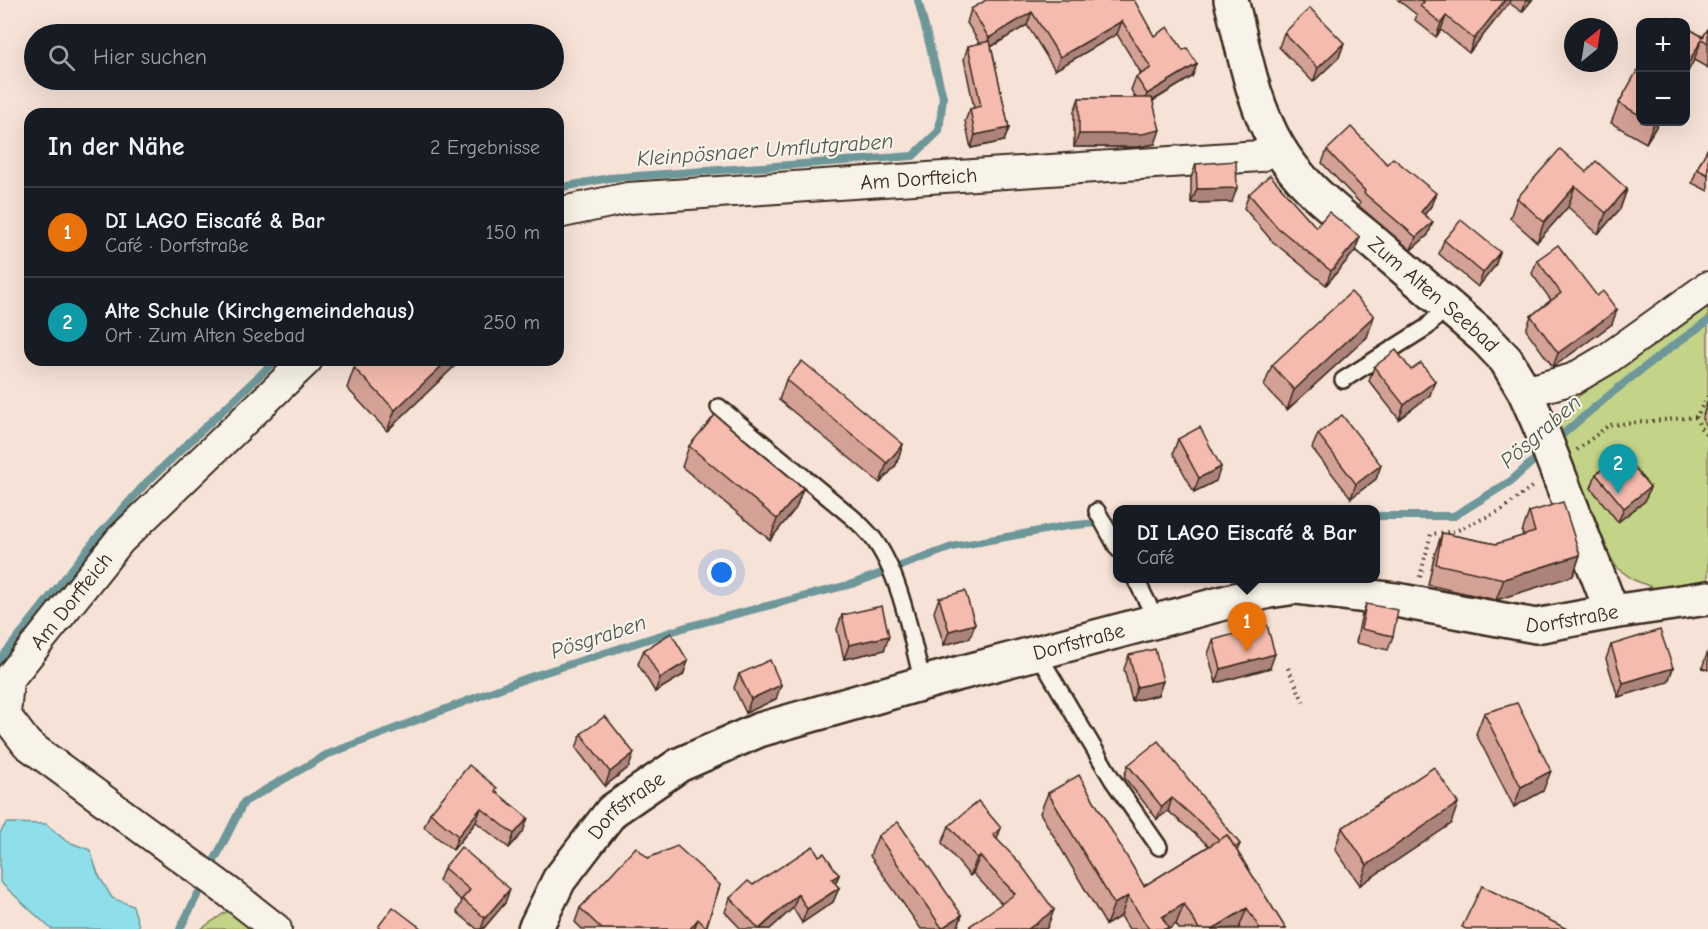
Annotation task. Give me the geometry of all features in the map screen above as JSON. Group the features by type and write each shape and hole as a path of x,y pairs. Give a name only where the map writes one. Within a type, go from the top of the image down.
{"street":[{"name":"Zum Alten Seebad","path":"1231,0 1258,102 1278,147 1292,168 1325,202 1448,305 1506,360 1525,392 1540,426 1612,612"},
{"name":"Am Dorfteich","path":"564,212 628,198 1260,156 1278,147"},
{"path":"1525,392 1573,379 1607,359 1708,287"},
{"name":"Am Dorfteich","path":"276,929 27,744 4,715 8,680 120,540 302,366"},
{"name":"Dorfstraße","path":"535,929 559,880 612,811 679,765 759,730 923,683 1269,591 1296,586 1396,600 1536,626 1708,598"}],"lane":[{"path":"1343,380 1426,327 1448,305"},
{"path":"719,407 852,517 872,537 896,581 923,683"},
{"path":"1097,511 1113,540"},
{"path":"1137,583 1157,621"},
{"path":"1037,652 1112,779 1159,847"}],"path":[{"path":"1708,396 1696,417 1708,436"},
{"path":"1288,668 1304,703"}],"green space":[{"path":"1708,303 1708,583 1659,590 1634,580 1617,568 1605,548 1550,417"},
{"path":"232,908 258,929 201,929"}],"water":[{"path":"6,823 46,824 66,841 90,850 98,874 112,898 133,906 139,926 137,929 51,929 0,882 0,833"}],"building":[{"path":"986,0 1134,0 1154,36 1168,27 1183,50 1187,48 1197,64 1147,94 1136,77 1151,68 1122,21 1060,57 1032,12 989,38 971,9"},
{"path":"1421,0 1505,0 1474,39 1446,16 1441,23 1420,6 1424,2"},
{"path":"1310,8 1344,43 1318,68 1284,33"},
{"path":"1690,29 1703,37 1708,29 1708,43 1702,39 1690,60"},
{"path":"990,41 1009,128 975,135 970,109 981,106 968,46"},
{"path":"1636,73 1636,113 1619,103"},
{"path":"1079,98 1152,98 1160,130 1142,134 1079,134"},
{"path":"1351,127 1387,164 1393,158 1436,193 1421,212 1433,222 1416,237 1364,193 1365,191 1327,150"},
{"path":"1708,148 1708,175 1697,169"},
{"path":"1560,149 1586,172 1596,161 1627,189 1606,213 1575,186 1544,222 1517,198"},
{"path":"1236,161 1237,188 1197,189 1196,164"},
{"path":"1270,175 1316,227 1329,212 1360,237 1331,271 1277,227 1249,194"},
{"path":"1461,220 1500,252 1483,273 1444,240"},
{"path":"1558,245 1597,296 1603,291 1617,310 1558,353 1531,316 1561,293 1537,260"},
{"path":"1351,292 1374,316 1294,390 1272,365"},
{"path":"1396,350 1411,370 1421,363 1435,381 1404,405 1374,367"},
{"path":"802,361 903,444 887,463 786,380"},
{"path":"356,366 442,366 395,410 354,368"},
{"path":"715,415 803,488 777,519 689,446"},
{"path":"1342,415 1381,465 1356,484 1318,434"},
{"path":"1200,427 1221,467 1199,478 1178,439"},
{"path":"1622,453 1650,487 1624,508 1596,474"},
{"path":"1563,502 1580,555 1504,579 1436,564 1442,533 1496,544 1535,532 1529,512"},
{"path":"965,591 975,624 949,631 939,598"},
{"path":"1366,604 1398,610 1393,636 1361,629"},
{"path":"882,606 889,636 849,645 842,615"},
{"path":"1267,625 1275,654 1221,669 1213,640"},
{"path":"1660,630 1673,668 1623,683 1611,645"},
{"path":"671,633 688,661 660,678 644,650"},
{"path":"1155,649 1163,681 1137,687 1129,655"},
{"path":"770,660 781,685 751,699 739,674"},
{"path":"1517,703 1551,771 1521,787 1484,713"},
{"path":"605,716 634,753 610,772 581,734"},
{"path":"1158,741 1240,844 1235,848 1227,835 1220,840 1172,798 1162,807 1128,765"},
{"path":"469,765 497,788 495,791 528,818 514,834 481,808 458,836 430,813"},
{"path":"1434,767 1458,803 1367,865 1342,828"},
{"path":"1079,775 1144,886 1227,835 1286,929 1260,929 1247,908 1213,929 1199,929 1184,904 1162,917 1168,927 1166,929 1149,929 1128,896 1114,904 1048,793"},
{"path":"978,801 1001,828 993,835 1019,862 1054,910 1028,929 972,929 970,926 1015,894 980,856 977,858 949,826"},
{"path":"898,822 962,915 942,928 878,836"},
{"path":"677,846 720,885 706,927 698,919 690,929 602,929 580,908 636,847 648,858"},
{"path":"813,846 819,856 824,853 839,875 832,879 839,888 807,909 798,894 759,929 730,898 748,881 753,885"},
{"path":"461,847 510,889 485,918 462,899 470,890 444,868"},
{"path":"1482,886 1567,929 1466,929 1462,927"},
{"path":"393,907 422,929 381,929 378,927"}],"waterway":[{"name":"Kleinpösnaer Umflutgraben","path":"564,187 609,178 913,156 939,131 943,97 918,0"},
{"name":"Pösgraben","path":"1554,442 1629,379 1708,321"},
{"name":"Kleinpösnaer Umflutgraben","path":"0,660 95,540 146,483 270,366"},
{"name":"Pösgraben","path":"1380,516 1454,516 1511,481 1543,452"},
{"name":"Pösgraben","path":"209,871 244,802 326,755 527,678 686,627 852,584 952,547 1066,526 1113,521"},
{"name":"Pösgraben","path":"180,929 204,882"}],"place":[{"name":"Alte Schule (Kirchgemeindehaus)","path":"1618,494"},
{"name":"DI LAGO Eiscafé & Bar","path":"1247,652"}]}
